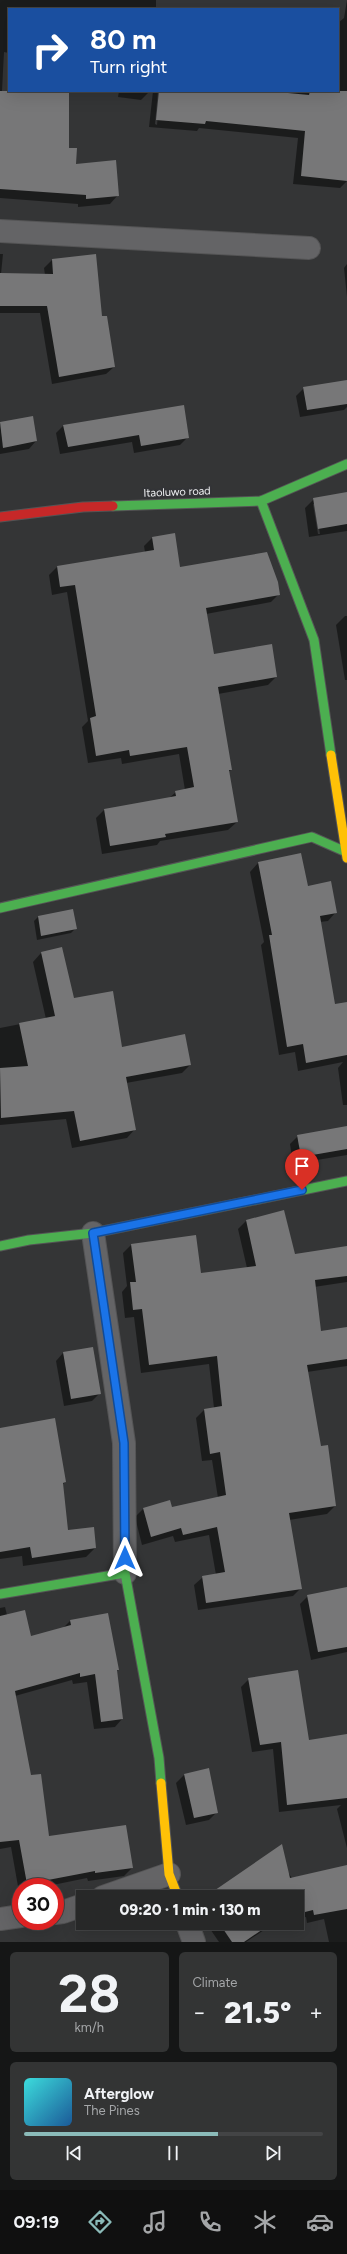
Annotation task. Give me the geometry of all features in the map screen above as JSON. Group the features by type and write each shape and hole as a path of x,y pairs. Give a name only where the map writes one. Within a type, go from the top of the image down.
{"street":[{"path":"0,231 309,248"},
{"name":"Itaoluwo road","path":"0,517 83,507 261,501 347,464"},
{"path":"261,501 314,640 346,855"},
{"path":"0,908 312,837 346,855"},
{"path":"0,1246 93,1233 347,1181"},
{"path":"93,1233 124,1443 125,1572 159,1758 169,1874 175,1890"},
{"path":"0,1594 125,1572"},
{"path":"123,1890 169,1874"},
{"path":"64,1912 76,1907"},
{"path":"0,1919 12,1917"},
{"path":"190,1930 194,1942"}],"building":[{"path":"0,91 69,92 69,148 77,148 76,164 116,160 119,196 86,199 86,195 0,189"},
{"path":"347,91 347,181 301,176 305,131 206,121 205,124 156,120 159,92 278,92 309,95 310,92"},
{"path":"96,254 102,316 107,316 115,367 59,377 47,306 0,306 0,273 53,274 52,259"},
{"path":"347,380 347,404 307,410 303,387"},
{"path":"184,405 189,438 141,446 139,435 68,447 63,425"},
{"path":"33,416 37,441 3,448 0,422"},
{"path":"347,492 347,524 318,529 313,498"},
{"path":"175,533 180,567 267,552 278,582 280,595 206,608 214,654 272,644 277,677 218,687 232,770 229,770 238,822 165,834 166,837 110,846 104,809 176,796 175,791 194,787 187,747 130,756 129,750 96,756 90,718 96,716 75,585 60,587 57,566 154,550 152,537"},
{"path":"301,853 308,886 331,881 337,913 320,916 335,1004 347,1002 347,1055 306,1063 303,1044 287,1047 269,935 272,935 258,862"},
{"path":"73,909 77,929 41,936 38,916"},
{"path":"62,947 74,998 113,991 122,1047 185,1034 191,1065 126,1077 136,1130 80,1141 74,1111 1,1118 0,1068 28,1066 19,1023 55,1016 41,952"},
{"path":"347,1126 347,1149 301,1157 297,1135"},
{"path":"284,1210 295,1254 347,1246 347,1276 315,1280 321,1331 347,1327 347,1359 307,1365 321,1446 328,1445 336,1506 289,1513 302,1589 206,1603 202,1576 225,1572 217,1527 183,1535 181,1528 151,1537 143,1508 170,1500 172,1507 226,1495 220,1452 210,1454 204,1409 222,1406 217,1356 149,1365 142,1309 133,1310 130,1282 136,1282 131,1244 196,1235 201,1273 256,1266 246,1220"},
{"path":"93,1347 101,1394 71,1399 63,1352"},
{"path":"55,1418 66,1482 63,1483 68,1530 94,1527 96,1548 32,1558 30,1547 0,1552 0,1428"},
{"path":"347,1587 347,1647 318,1652 307,1595"},
{"path":"25,1610 31,1636 71,1625 70,1620 108,1613 119,1670 117,1670 123,1719 101,1722 95,1674 80,1677 80,1673 15,1691 31,1775 41,1774 49,1836 126,1825 133,1868 95,1873 95,1871 58,1878 26,1878 19,1840 0,1842 0,1616"},
{"path":"298,1670 309,1740 347,1734 347,1798 287,1805 281,1742 260,1745 248,1678"},
{"path":"209,1768 218,1813 194,1818 184,1774"},
{"path":"282,1844 290,1878 347,1865 347,1909 314,1915 313,1910 304,1912 304,1890 215,1890"},
{"path":"224,1930 262,1930 244,1942 232,1942"}],"traffic: fast":[{"path":"113,506 261,501 347,464"},
{"path":"261,501 314,640 331,755"},
{"path":"0,908 312,837 346,852"},
{"path":"0,1246 29,1240 93,1233 347,1181"},
{"path":"0,1594 125,1573 159,1758 161,1783"}],"traffic: slow":[{"path":"331,755 347,858"},
{"path":"161,1783 169,1874 175,1890"}],"traffic: jam":[{"path":"0,517 83,507 113,506"}],"route":[{"path":"125,1558 124,1443 93,1233 302,1190"}]}
